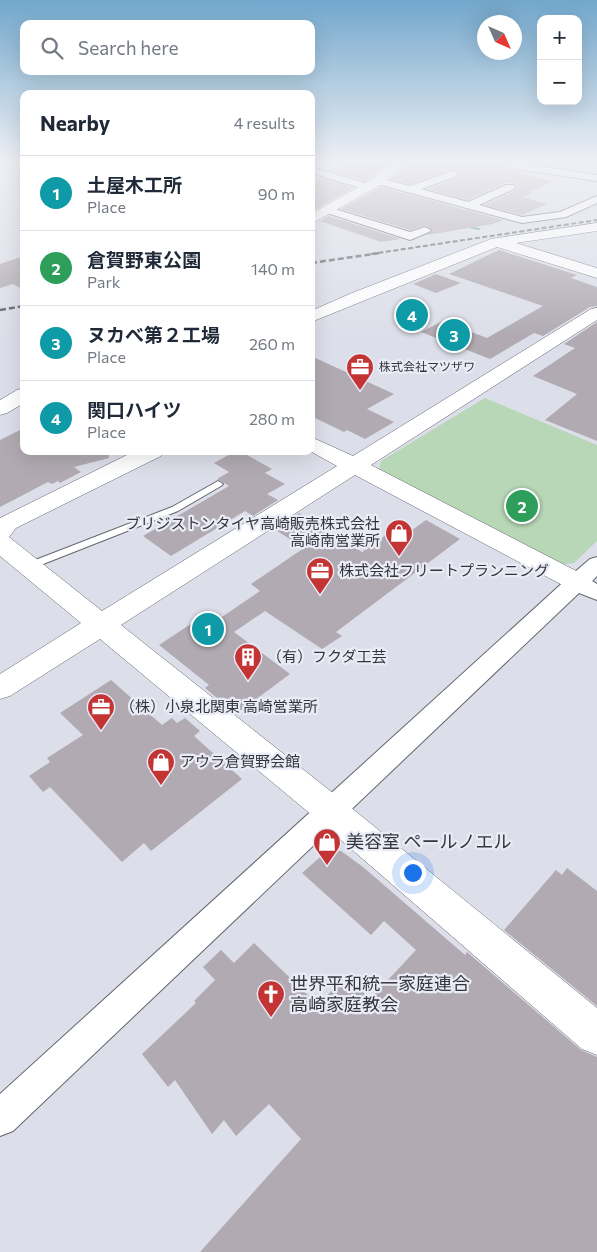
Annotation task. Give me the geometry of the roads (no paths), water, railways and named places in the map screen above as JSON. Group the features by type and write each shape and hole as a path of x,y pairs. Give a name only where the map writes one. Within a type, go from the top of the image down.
{"street":[{"path":"353,218 410,236 425,230"},
{"path":"370,224 383,218"},
{"path":"512,218 529,220 539,218"},
{"path":"315,315 358,296 496,242 597,227"},
{"path":"496,242 597,273"},
{"path":"0,688 597,313"},
{"path":"0,409 20,396"},
{"path":"0,1118 332,811 590,580 315,445"},
{"path":"0,532 8,523 145,455"},
{"path":"0,543 332,811 597,1034"}],"lane":[{"path":"29,566 175,509 218,484"}],"waterway":[{"path":"464,226 479,229"}],"railway":[{"path":"371,254 597,220"},
{"path":"315,262 380,253"},
{"path":"0,310 20,307"}],"place":[{"name":"関口ハイツ","path":"412,315"},
{"name":"ヌカべ第２工場","path":"454,335"},
{"name":"株式会社マツザワ","path":"360,391"},
{"name":"倉賀野東公園","path":"522,506"},
{"name":"ブリジストンタイヤ高崎販売株式会社 高崎南営業所","path":"399,557"},
{"name":"株式会社フリートプランニング","path":"320,595"},
{"name":"土屋木工所","path":"208,629"},
{"name":"（有）フクダ工芸","path":"248,681"},
{"name":"（株）小泉北関東 高崎営業所","path":"101,731"},
{"name":"アウラ倉賀野会館","path":"161,786"},
{"name":"美容室 ペールノエル","path":"327,866"},
{"name":"世界平和統一家庭連合 高崎家庭教会","path":"271,1018"}]}
